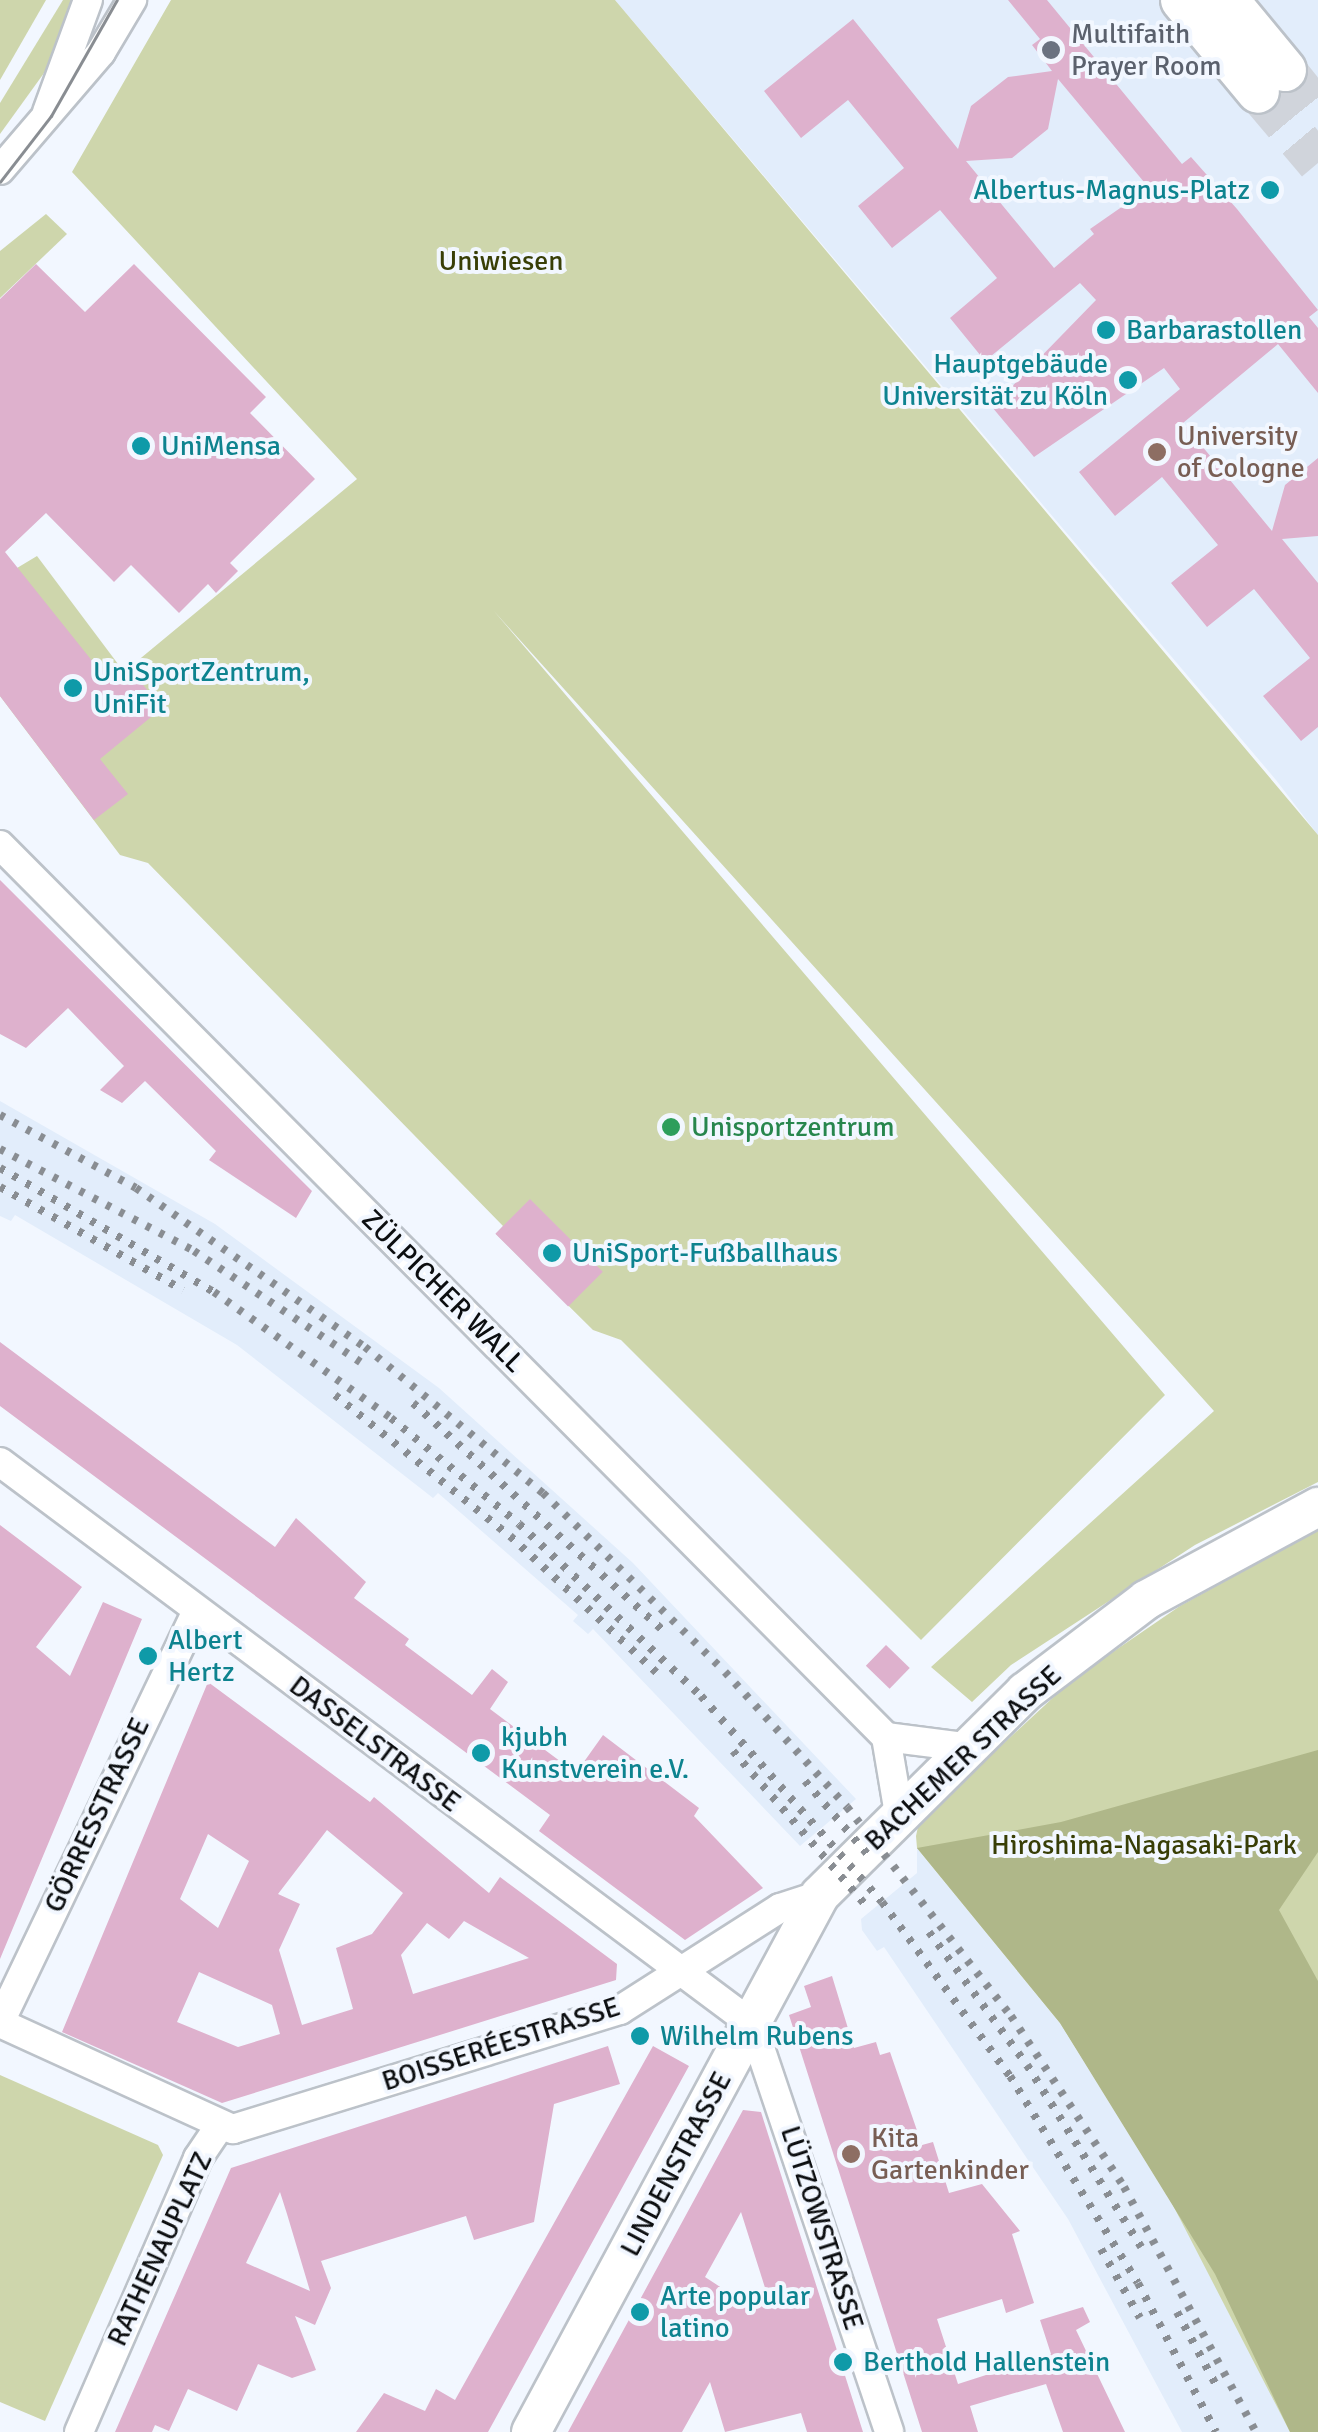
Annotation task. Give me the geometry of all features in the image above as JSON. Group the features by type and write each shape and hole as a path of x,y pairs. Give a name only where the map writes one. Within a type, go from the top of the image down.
{"main road":[{"path":"1182,0 1271,81 1228,0"},
{"name":"BACHEMER STRASSE","path":"820,1895 965,1747 1146,1600 1318,1508"},
{"name":"LINDENSTRASSE","path":"532,2432 820,1895"}],"street":[{"path":"46,113 88,0"},
{"path":"0,170 101,52 132,0"},
{"name":"ZÜLPICHER WALL","path":"0,845 886,1737"},
{"name":"DASSELSTRASSE","path":"0,1462 752,2024"},
{"name":"GÖRRESSTRASSE","path":"0,2022 197,1611"},
{"path":"899,1814 886,1737 965,1747"},
{"name":"BOISSERÉESTRASSE","path":"220,2126 233,2130 620,2010 780,1908 820,1895"},
{"name":"RATHENAUPLATZ","path":"0,2022 220,2126 198,2158 79,2432"},
{"name":"LÜTZOWSTRASSE","path":"752,2024 889,2432"}],"shaded area":[{"name":"University of Cologne","path":"615,0 1318,0 1318,835 1276,780"},
{"path":"0,1101 215,1224 439,1388 633,1563 856,1799 800,1846 593,1629 588,1634 573,1621 578,1615 438,1493 433,1498 237,1345 15,1215 11,1221 0,1216"},
{"path":"917,1848 1060,2023 1215,2274 1290,2432 1182,2432 1068,2219 884,1947 877,1951 862,1930 861,1919 917,1873"}],"green space":[{"path":"0,0 46,0 0,80"},
{"path":"63,0 82,0 52,62 0,134 0,103"},
{"name":"Uniwiesen","path":"171,0 615,0 1318,835 1318,1482 1195,1545 1011,1665 972,1702 931,1667 1214,1411 493,610 1165,1395 921,1640 621,1340 593,1330 496,1234 503,1226 148,863 120,855 0,696 0,581 17,568 37,556 124,672 357,479 72,172"},
{"path":"46,214 67,234 0,298 0,251"},
{"name":"Hiroshima-Nagasaki-Park","path":"1318,1530 1318,2432 1290,2432 1162,2184 1060,2023 917,1848 916,1836 919,1822 1072,1680 1180,1606"},
{"name":"Hiroshima-Nagasaki-Park","path":"1318,1750 1318,1852 1279,1910 1318,1981 1318,2432 1290,2432 1215,2274 1060,2023 917,1848 1061,1822"},
{"path":"0,2075 158,2145 163,2155 45,2421 0,2402"}],"building":[{"name":"Hauptgebäude Universität zu Köln","path":"1008,0 1047,0 1182,164 1191,157 1318,310 1309,317 1318,328 1318,393 1278,344 1183,423 1272,531 1285,485 1318,458 1318,536 1282,539 1318,583 1318,727 1301,741 1263,696 1310,658 1254,589 1207,627 1171,583 1218,545 1162,477 1115,516 1079,472 1180,389 1164,368 1034,457 992,407 1096,300 1080,283 985,361 950,318 997,278 940,210 892,248 858,206 904,168 848,100 801,138 764,91 853,19 958,149 971,106 1008,77 1052,71 1032,45 1040,39","holes":["1058,79 1149,188 1090,229 1094,234 1054,268 966,161 1012,158 1048,129"]},
{"name":"UniMensa","path":"36,264 85,312 134,264 266,397 250,413 315,479 230,563 238,571 216,593 208,584 179,613 131,565 114,582 46,513 5,552 101,672 107,666 117,679 130,669 162,708 100,759 128,794 94,820 0,696 0,299"},
{"path":"0,880 312,1191 296,1218 209,1160 216,1151 145,1081 122,1103 100,1090 124,1066 68,1008 26,1048 0,1034"},
{"name":"UniSport-Fußballhaus","path":"530,1199 603,1272 568,1306 495,1234"},
{"path":"0,1342 275,1547 296,1518 366,1582 354,1598 409,1639 405,1645 472,1695 492,1669 508,1682 490,1709 576,1773 603,1735 699,1808 694,1816 763,1888 685,1940 539,1831 550,1815 0,1406"},
{"path":"0,1525 82,1587 36,1647 70,1676 103,1602 142,1619 0,1959"},
{"path":"886,1645 910,1668 890,1689 866,1666"},
{"path":"208,1682 370,1802 374,1797 489,1893 500,1877 617,1964 616,1980 222,2103 62,2032","holes":["327,1830 403,1893 372,1934 336,1948 353,2009 302,2025 279,1950 300,1904 278,1894","208,1834 249,1861 218,1928 180,1899","464,1921 529,1958 413,1994 401,1955 427,1923 449,1939","199,1972 272,2005 280,2034 238,2047 177,2022"]},
{"path":"832,1976 854,2048 876,2042 880,2055 890,2052 922,2145 933,2142 949,2193 982,2184 1020,2231 1012,2234 1034,2303 1006,2313 1002,2299 937,2319 958,2384 1051,2354 1040,2320 1083,2307 1090,2322 1076,2330 1125,2432 1063,2432 1046,2384 970,2406 978,2432 922,2432 789,2015 811,2007 804,1986"},
{"path":"608,2046 620,2084 554,2104 534,2222 474,2240 466,2216 321,2261 331,2288 315,2325 295,2316 316,2370 292,2378 258,2364 237,2411 188,2389 169,2431 155,2425 152,2432 115,2432 231,2168","holes":["280,2192 310,2291 246,2263"]},
{"path":"653,2046 689,2066 488,2432 356,2432 384,2393 425,2411 436,2389 455,2400"},
{"path":"743,2110 761,2112 863,2432 807,2432 801,2413 725,2432 710,2382 682,2432 568,2432","holes":["741,2212 767,2294 737,2298 705,2277"]}],"tunnel":[{"path":"1285,70 1318,111"},
{"path":"1258,92 1318,163"}],"tram line":[{"path":"0,182 51,116 117,0"}],"railway":[{"path":"0,1115 136,1188 365,1347 543,1493 725,1672 847,1807 1011,2016 1124,2187 1256,2432"},
{"path":"0,1149 194,1251 362,1363"},
{"path":"0,1168 214,1292 391,1418 519,1524 701,1696 882,1902 1010,2076 1138,2283 1216,2432"},
{"path":"0,1187 183,1290"},
{"path":"335,1395 510,1536 656,1672"},
{"path":"413,1403 665,1632"},
{"path":"733,1751 867,1907"},
{"path":"805,1781 870,1857"},
{"path":"929,1932 1027,2065 1141,2247"},
{"path":"1101,2249 1140,2318"},
{"path":"1177,2312 1217,2387"}],"place":[{"name":"Multifaith Prayer Room","path":"1051,50"},
{"name":"Albertus-Magnus-Platz","path":"1270,190"},
{"name":"Barbarastollen","path":"1106,330"},
{"name":"Hauptgebäude Universität zu Köln","path":"1128,380"},
{"name":"UniMensa","path":"141,446"},
{"name":"University of Cologne","path":"1157,452"},
{"name":"UniSportZentrum, UniFit","path":"73,688"},
{"name":"Unisportzentrum","path":"671,1127"},
{"name":"UniSport-Fußballhaus","path":"552,1253"},
{"name":"Albert Hertz","path":"148,1656"},
{"name":"kjubh Kunstverein e.V.","path":"481,1753"},
{"name":"Wilhelm Rubens","path":"640,2036"},
{"name":"Kita Gartenkinder","path":"851,2154"},
{"name":"Arte popular latino","path":"640,2312"},
{"name":"Berthold Hallenstein","path":"843,2362"}]}
